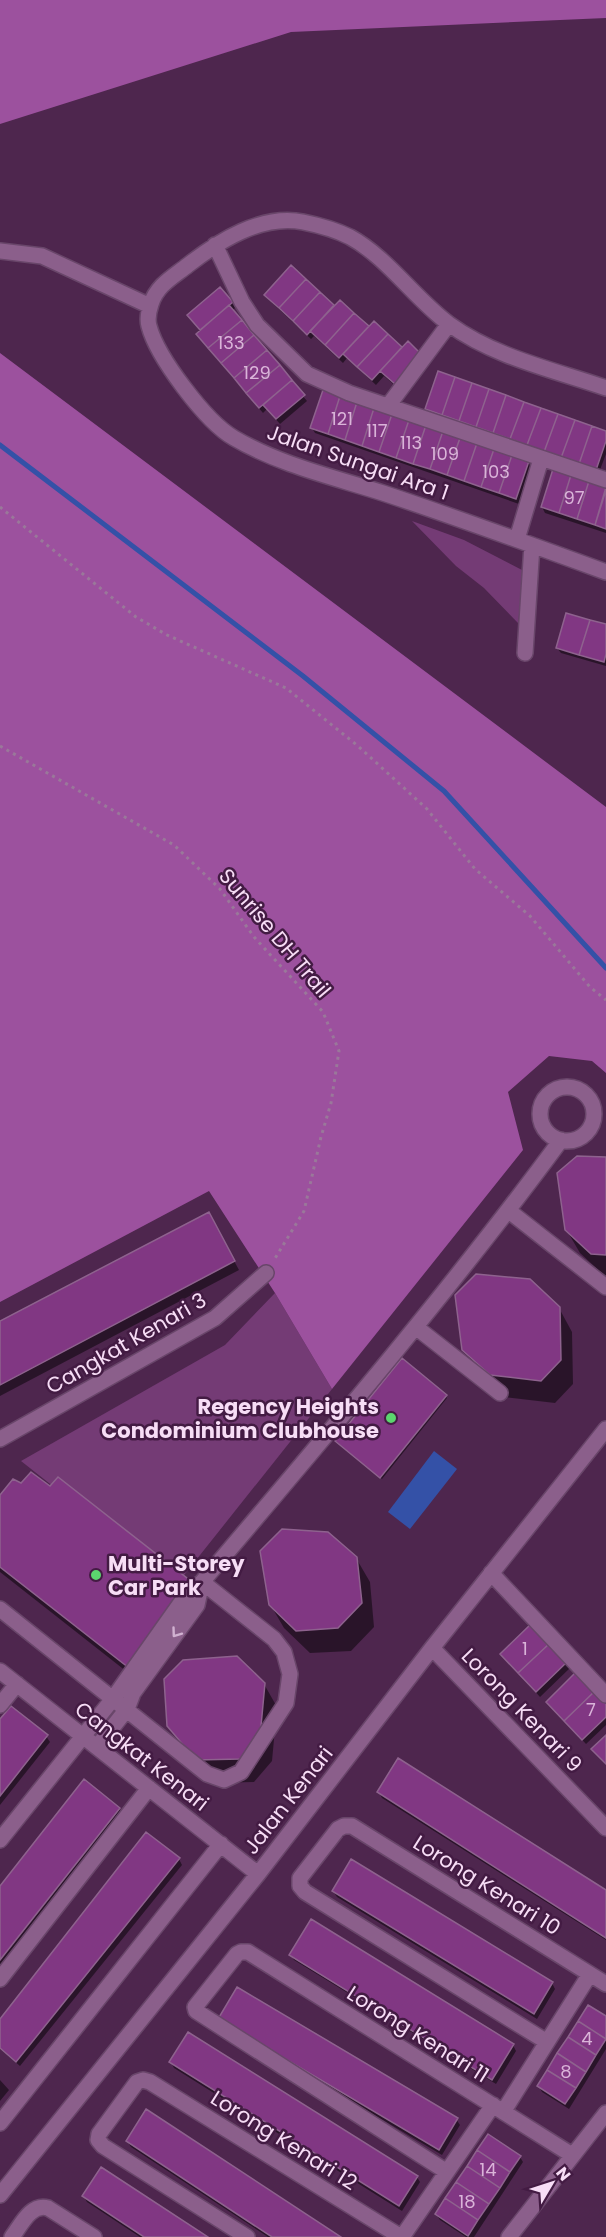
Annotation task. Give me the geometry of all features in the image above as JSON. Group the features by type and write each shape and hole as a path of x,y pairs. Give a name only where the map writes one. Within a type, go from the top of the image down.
{"street":[{"path":"0,251 42,256 150,306 160,287 215,245 241,232 272,221 301,221 350,237 449,324 477,342 606,388"},
{"path":"215,245 256,325 307,374 349,393 606,480"},
{"name":"Jalan Sungai Ara 1","path":"150,306 149,326 160,353 203,409 231,436 266,455 532,544 606,572"},
{"path":"388,406 449,324"},
{"path":"517,539 541,459"},
{"path":"525,653 532,544"},
{"path":"593,1108 593,1120 585,1135 569,1141 551,1136 544,1129 540,1120 543,1100 550,1092 570,1087 580,1090 587,1096 593,1108 606,1121"},
{"path":"0,1840 112,1700 187,1594 202,1582 417,1328 509,1211 561,1140"},
{"path":"509,1211 606,1287"},
{"name":"Cangkat Kenari 3","path":"0,1439 215,1318 266,1273"},
{"path":"417,1328 500,1393"},
{"name":"Jalan Kenari","path":"0,2195 258,1874 432,1648 606,1429"},
{"path":"491,1573 606,1695"},
{"path":"97,1747 125,1711 133,1693 197,1605 202,1582"},
{"path":"0,1609 125,1711 207,1774 224,1780 241,1772 286,1703 290,1674 284,1652 274,1639 202,1582"},
{"name":"Lorong Kenari 9","path":"432,1648 606,1828"},
{"name":"Cangkat Kenari","path":"0,1671 258,1874"},
{"path":"0,1705 17,1684"},
{"path":"0,1979 149,1788"},
{"name":"Lorong Kenari 10","path":"547,2042 305,1892 300,1886 300,1878 338,1829 352,1826 606,1984"},
{"path":"0,2124 221,1844"},
{"name":"Lorong Kenari 11","path":"447,2172 196,2011 195,2007 241,1952 248,1952 572,2155"},
{"path":"395,2235 498,2108 547,2042 590,1974"},
{"name":"Lorong Kenari 12","path":"247,2237 103,2146 98,2139 99,2134 137,2082 143,2080 150,2082 395,2235"},
{"path":"508,2237 606,2113"},
{"path":"12,2237 35,2208 42,2206 94,2237"}],"path":[{"path":"0,507 136,616 167,634 286,688 358,746 427,809 476,869 530,916 590,987 606,1000"},
{"name":"Sunrise DH Trail","path":"0,746 174,844 220,889 254,937 323,1012 339,1051 331,1103 304,1211 266,1273"}],"shaded area":[{"path":"0,0 606,0 606,18 291,32 0,124"},
{"path":"0,353 606,807 606,1073 592,1061 549,1056 508,1092 523,1150 332,1389 275,1293 209,1191 0,1302"},
{"path":"412,521 464,540 524,571 518,623 484,588 456,566"},
{"path":"275,1293 332,1389 177,1584 21,1461 225,1345"}],"water":[{"path":"434,1451 457,1469 410,1529 388,1512"}],"building":[{"path":"291,265 306,279 279,308 264,295"},
{"path":"306,279 320,292 293,321 279,308"},
{"path":"220,287 233,302 200,330 187,315"},
{"path":"320,292 334,305 307,335 293,321"},
{"path":"340,300 354,313 325,345 310,331"},
{"path":"229,305 242,320 208,348 196,334"},
{"path":"354,313 369,326 339,358 325,345"},
{"path":"242,320 254,335 221,363 208,348"},
{"path":"374,321 388,334 357,367 343,354"},
{"path":"388,334 402,347 372,380 357,367"},
{"path":"254,335 267,350 234,378 221,363"},
{"path":"408,341 422,355 395,384 380,371"},
{"path":"267,350 280,365 246,393 234,378"},
{"path":"280,365 292,380 259,408 246,393"},
{"path":"438,371 455,377 442,415 425,409"},
{"path":"455,377 472,383 459,421 442,415"},
{"path":"292,380 305,395 276,419 263,405"},
{"path":"472,383 489,389 476,427 459,421"},
{"path":"489,389 506,395 493,433 476,427"},
{"path":"323,390 340,396 328,434 310,428"},
{"path":"506,395 524,402 510,439 493,433"},
{"path":"340,396 357,402 345,440 328,434"},
{"path":"357,402 374,408 362,446 345,440"},
{"path":"524,402 541,408 527,445 510,439"},
{"path":"374,408 392,414 379,452 362,446"},
{"path":"541,408 558,414 544,452 527,445"},
{"path":"392,414 409,420 396,458 379,452"},
{"path":"558,414 575,420 561,458 544,452"},
{"path":"409,420 426,425 413,464 396,458"},
{"path":"575,420 592,426 579,464 561,458"},
{"path":"426,425 443,431 430,469 413,464"},
{"path":"592,426 606,431 606,441 596,470 579,464"},
{"path":"443,431 460,438 447,475 430,469"},
{"path":"460,438 477,443 464,481 447,475"},
{"path":"477,443 494,449 481,487 464,481"},
{"path":"494,449 512,455 499,493 481,487"},
{"path":"512,455 529,461 516,499 499,493"},
{"path":"553,469 571,475 559,513 541,507"},
{"path":"571,475 589,481 577,519 559,513"},
{"path":"589,481 606,487 595,525 577,519"},
{"path":"606,490 606,529 595,525"},
{"path":"566,613 590,620 579,655 556,648"},
{"path":"590,620 606,624 604,662 579,655"},
{"path":"577,1156 606,1157 606,1255 591,1254 565,1230 557,1173"},
{"path":"209,1212 235,1261 0,1385 0,1321"},
{"path":"476,1274 530,1279 560,1307 561,1360 541,1381 490,1375 462,1350 455,1295"},
{"name":"Regency Heights Condominium Clubhouse","path":"402,1358 447,1395 380,1478 335,1441"},
{"name":"Multi-Storey Car Park","path":"31,1472 50,1486 58,1477 192,1582 129,1668 0,1567 0,1495 13,1479 21,1483"},
{"path":"282,1529 328,1532 357,1557 362,1603 338,1628 296,1631 269,1605 260,1551"},
{"path":"531,1624 550,1643 518,1673 500,1654"},
{"path":"550,1643 568,1661 536,1692 518,1673"},
{"path":"237,1656 265,1683 260,1737 240,1759 196,1760 167,1726 164,1679 183,1660"},
{"path":"577,1671 596,1690 564,1721 546,1702"},
{"path":"596,1690 606,1701 606,1717 582,1740 564,1721"},
{"path":"11,1706 48,1735 0,1796 0,1719"},
{"path":"606,1735 606,1764 591,1749"},
{"path":"398,1758 606,1890 606,1938 377,1792"},
{"path":"84,1779 120,1808 0,1960 0,1886"},
{"path":"146,1832 180,1858 16,2062 0,2048 0,2019"},
{"path":"351,1859 553,1982 534,2014 332,1891"},
{"path":"311,1919 514,2044 492,2080 289,1955"},
{"path":"237,1987 458,2118 439,2150 218,2019"},
{"path":"588,2005 606,2016 606,2039 578,2021"},
{"path":"578,2021 606,2039 596,2055 568,2037"},
{"path":"188,2032 418,2176 399,2206 169,2062"},
{"path":"568,2037 596,2055 586,2072 557,2053"},
{"path":"557,2053 586,2072 576,2088 547,2070"},
{"path":"547,2070 576,2088 565,2104 537,2086"},
{"path":"146,2109 341,2237 272,2237 126,2141"},
{"path":"488,2134 521,2156 510,2172 477,2150"},
{"path":"477,2150 510,2172 500,2188 467,2166"},
{"path":"467,2166 500,2188 489,2204 456,2182"},
{"path":"101,2167 208,2237 144,2237 82,2196"},
{"path":"456,2182 489,2204 478,2220 445,2198"},
{"path":"445,2198 478,2220 468,2236 435,2214"}],"waterway":[{"path":"0,445 303,676 444,791 606,968"}],"place":[{"name":"Regency Heights Condominium Clubhouse","path":"391,1418"},
{"name":"Multi-Storey Car Park","path":"96,1575"}]}
